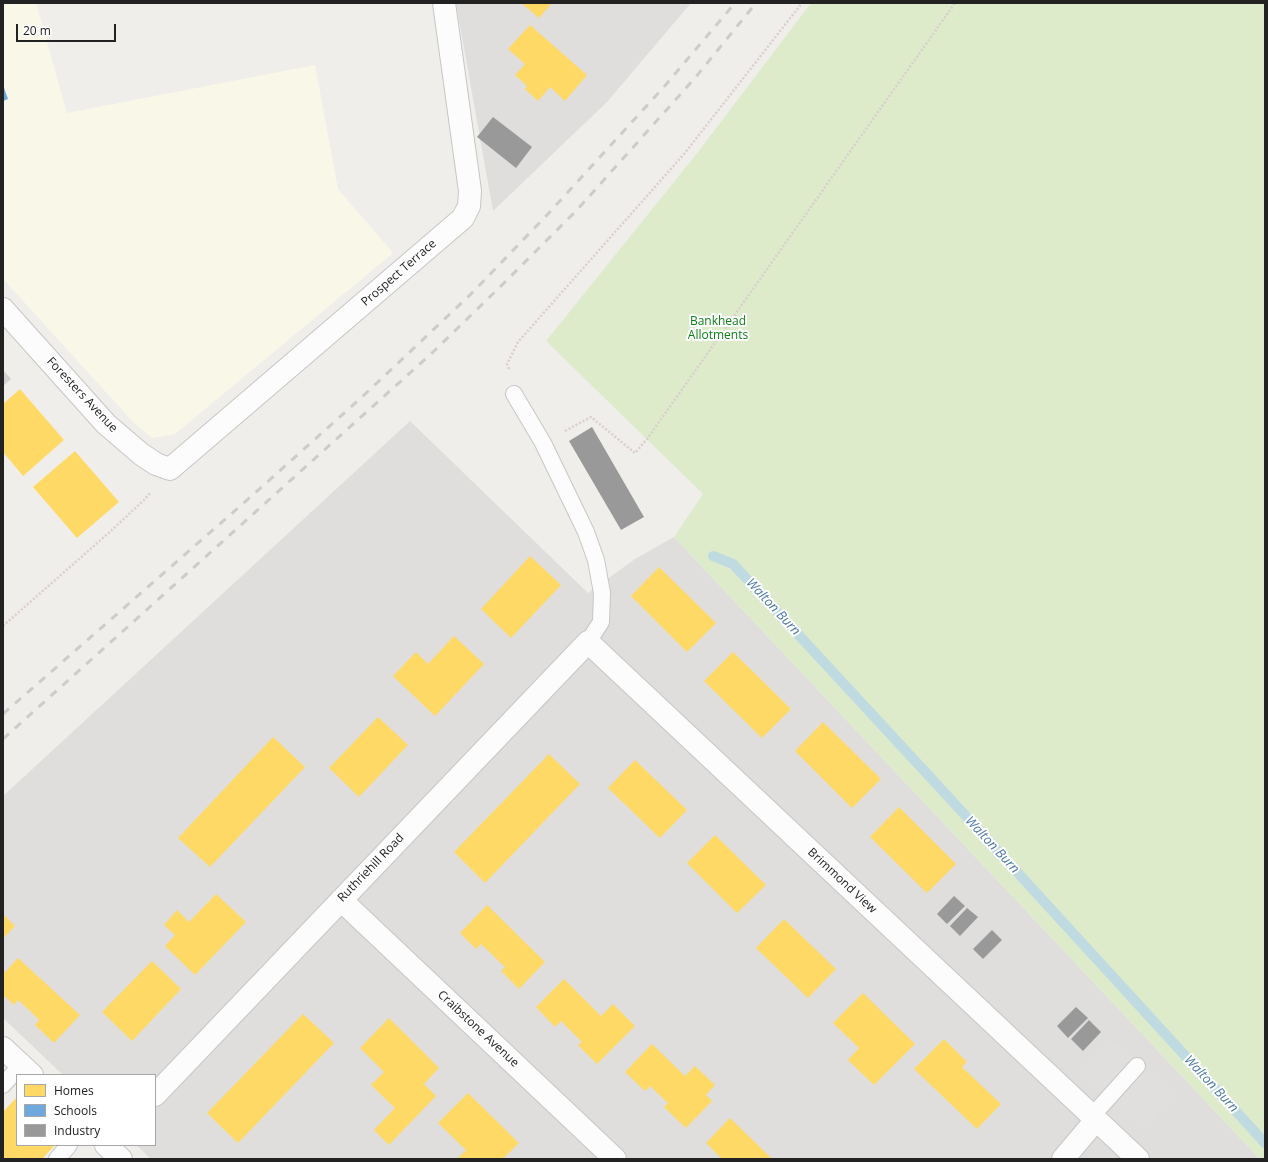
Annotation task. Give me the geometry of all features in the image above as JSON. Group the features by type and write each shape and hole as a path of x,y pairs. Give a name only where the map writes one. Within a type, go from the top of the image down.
{"street":[{"name":"Prospect Terrace","path":"170,469 463,218 469,206 470,191 444,3"},
{"name":"Foresters Avenue","path":"3,309 106,424 141,454 156,464 170,469"},
{"name":"Ruthriehill Road","path":"156,1093 588,642"},
{"name":"Brimmond View","path":"588,642 1138,1159"},
{"name":"Craibstone Avenue","path":"341,900 615,1159"},
{"path":"3,1048 26,1070"},
{"path":"1063,1159 1094,1118"},
{"path":"107,1146 121,1159"}],"lane":[{"path":"514,394 543,443 586,532 596,560 602,594 601,622 588,642"},
{"path":"1094,1118 1137,1066"},
{"path":"3,1085 16,1077"},
{"path":"57,1159 69,1146"}],"path":[{"path":"514,394 508,364 518,342 684,154 802,3"},
{"path":"543,443 591,417 635,453 647,439 955,3"},
{"path":"3,626 144,500 170,469"}],"shaded area":[{"path":"3,3 36,3 67,113 315,65 338,189 393,253 175,434 152,438 132,421 3,279"},
{"path":"456,3 691,3 607,102 493,211"},
{"path":"410,421 588,593 635,559 674,537 1260,1159 151,1159 137,1146 156,1146 156,1074 62,1074 3,1018 3,796"},
{"path":"1110,1038 1174,1096 1143,1130 1079,1072"}],"green space":[{"name":"Bankhead Allotments","path":"811,3 1265,3 1265,1159 1260,1159 674,537 703,494 546,341 698,152"}],"building: Homes":[{"path":"521,3 552,3 539,18"},
{"path":"530,25 587,75 565,101 550,87 538,101 525,89 527,86 515,75 525,64 508,49"},
{"path":"20,389 64,440 23,476 3,452 3,404"},
{"path":"75,451 119,502 77,538 33,487"},
{"path":"530,556 561,585 511,638 481,609"},
{"path":"659,567 716,623 687,652 631,596"},
{"path":"454,636 484,664 435,716 393,676 416,652 428,664"},
{"path":"733,652 791,709 762,738 704,681"},
{"path":"378,717 408,745 359,797 329,768"},
{"path":"823,722 881,779 852,808 795,751"},
{"path":"273,737 305,767 210,867 178,838"},
{"path":"549,754 580,784 485,883 454,852"},
{"path":"635,760 687,810 660,838 608,788"},
{"path":"899,807 956,864 927,893 870,837"},
{"path":"715,835 766,885 737,913 687,863"},
{"path":"216,894 246,922 195,975 165,946 175,935 164,925 177,910 189,922"},
{"path":"487,905 545,962 519,989 501,971 505,967 481,944 476,949 460,933"},
{"path":"3,914 15,926 3,939"},
{"path":"784,919 836,969 808,998 756,948"},
{"path":"18,958 80,1015 54,1043 35,1025 39,1020 29,1010 18,1000 14,1005 3,995 3,974"},
{"path":"152,961 181,989 132,1041 102,1012"},
{"path":"564,979 601,1016 613,1004 635,1026 597,1064 578,1045 582,1042 561,1021 555,1027 536,1007"},
{"path":"863,993 915,1044 874,1085 848,1060 859,1048 833,1023"},
{"path":"303,1014 334,1043 238,1143 207,1113"},
{"path":"389,1018 439,1068 424,1084 436,1096 389,1145 374,1130 395,1108 371,1085 384,1072 360,1048"},
{"path":"944,1039 967,1062 962,1067 1001,1104 977,1129 914,1069"},
{"path":"652,1044 685,1076 695,1066 715,1085 706,1095 712,1101 686,1128 664,1107 668,1103 650,1086 645,1091 625,1072"},
{"path":"468,1093 519,1143 503,1159 457,1159 466,1150 438,1123"},
{"path":"16,1098 16,1146 54,1146 42,1159 3,1159 3,1112"},
{"path":"730,1118 772,1159 722,1159 706,1143"}],"building: Schools":[{"path":"3,85 8,99 3,101"}],"building: Industry":[{"path":"493,117 532,147 516,168 477,137"},
{"path":"592,427 644,517 621,530 569,441"},
{"path":"954,896 965,906 947,924 937,914"},
{"path":"967,908 978,917 960,936 950,926"},
{"path":"992,930 1002,940 983,959 973,949"},
{"path":"1076,1007 1088,1018 1068,1038 1057,1026"},
{"path":"1089,1020 1101,1032 1083,1051 1071,1039"}],"building: Other":[{"path":"3,370 11,379 3,386"}],"waterway":[{"name":"Walton Burn","path":"713,556 733,564 1265,1143"}],"railway":[{"path":"3,714 362,397 470,295 547,215 663,88 735,3"},
{"path":"3,739 431,354 500,287 577,210 695,78 756,3"}]}
